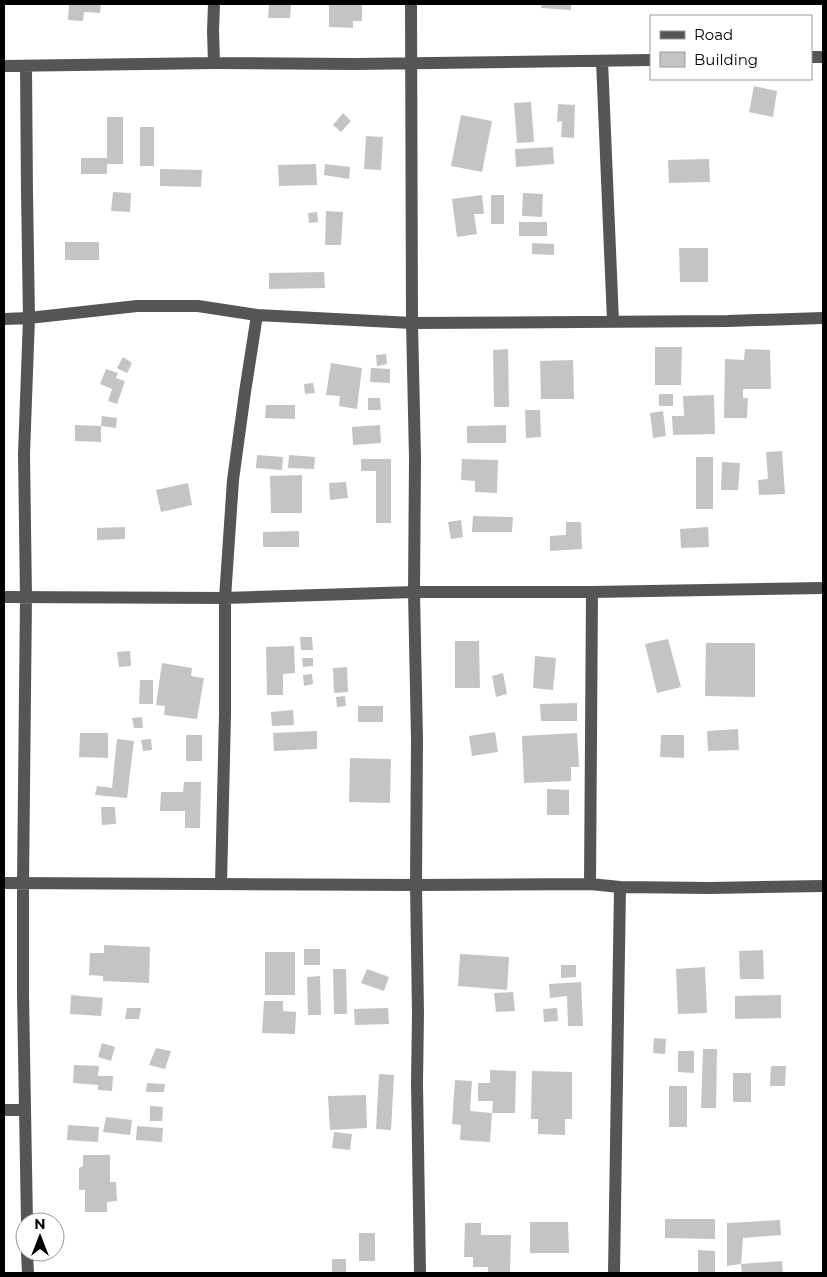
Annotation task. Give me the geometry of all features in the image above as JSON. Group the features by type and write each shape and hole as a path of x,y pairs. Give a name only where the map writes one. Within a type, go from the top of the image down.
{"street":[{"path":"214,4 214,63"},
{"path":"411,4 412,322 415,458 417,1112 420,1273"},
{"path":"4,66 650,60"},
{"path":"602,61 613,321"},
{"path":"26,66 29,318 24,454 26,597 23,995 27,1212"},
{"path":"4,319 137,306 198,306 257,315 412,322 728,321 823,318"},
{"path":"221,884 225,714 225,598 233,480 257,315"},
{"path":"4,597 225,598 414,592 592,592 823,588"},
{"path":"590,884 592,592"},
{"path":"4,884 590,884 620,887 710,888 823,886"},
{"path":"614,1273 620,887"},
{"path":"4,1110 26,1110"}],"building":[{"path":"69,4 101,4 100,13 84,12 83,21 68,20"},
{"path":"269,4 291,4 290,18 268,18"},
{"path":"329,4 362,4 362,21 353,21 353,28 329,27"},
{"path":"542,4 571,4 571,10 541,8"},
{"path":"754,86 777,91 773,117 749,112"},
{"path":"531,102 534,142 517,143 514,103"},
{"path":"558,104 575,105 574,138 561,137 562,121 557,122"},
{"path":"343,113 351,121 341,132 333,125"},
{"path":"461,115 492,121 482,172 451,166"},
{"path":"107,117 123,117 123,164 107,164 107,174 81,174 81,158 107,158"},
{"path":"140,127 154,127 154,166 140,166"},
{"path":"366,136 383,137 381,170 364,169"},
{"path":"553,147 554,164 516,167 515,149"},
{"path":"709,159 710,182 669,183 668,160"},
{"path":"316,164 317,185 279,186 278,165"},
{"path":"325,164 350,167 349,179 324,175"},
{"path":"160,169 202,170 201,187 160,186"},
{"path":"113,192 131,193 130,212 111,211"},
{"path":"523,193 543,194 542,217 522,216"},
{"path":"482,195 484,214 474,214 477,234 457,237 452,199"},
{"path":"491,195 504,195 504,224 491,224"},
{"path":"326,211 343,212 341,245 325,245"},
{"path":"317,212 318,222 309,223 308,213"},
{"path":"519,222 547,222 547,236 519,236"},
{"path":"65,242 99,242 99,260 65,260"},
{"path":"532,243 554,244 554,255 532,254"},
{"path":"679,248 708,248 708,282 680,282"},
{"path":"324,272 325,288 269,289 269,273"},
{"path":"655,347 682,347 681,385 655,385"},
{"path":"508,349 509,407 494,407 493,350"},
{"path":"745,349 770,350 771,389 743,389 743,398 748,398 747,418 724,418 725,359 744,360"},
{"path":"386,354 387,364 377,366 376,355"},
{"path":"123,357 132,363 127,373 117,368"},
{"path":"573,360 574,399 541,399 540,361"},
{"path":"331,363 362,368 357,409 339,406 340,396 326,395"},
{"path":"371,368 390,369 390,383 370,382"},
{"path":"106,369 118,373 116,378 125,381 117,404 108,401 112,389 100,384"},
{"path":"313,383 315,393 305,394 304,384"},
{"path":"659,394 673,394 673,406 659,406"},
{"path":"714,395 715,434 673,435 672,416 684,416 683,396"},
{"path":"368,398 380,398 381,410 368,410"},
{"path":"266,405 295,405 295,419 265,418"},
{"path":"525,410 540,410 541,437 526,438"},
{"path":"663,411 666,436 653,438 650,413"},
{"path":"102,416 117,418 116,428 101,426"},
{"path":"75,425 101,426 101,442 75,441"},
{"path":"380,425 381,443 353,445 352,427"},
{"path":"506,425 506,443 467,443 467,426"},
{"path":"782,451 785,494 759,495 758,480 768,479 766,452"},
{"path":"257,455 283,457 282,470 256,468"},
{"path":"289,455 315,457 314,469 288,468"},
{"path":"696,457 713,457 713,509 696,509"},
{"path":"361,459 391,459 391,523 376,523 376,471 361,471"},
{"path":"462,459 498,460 497,493 475,492 475,481 461,480"},
{"path":"722,462 740,463 738,490 721,490"},
{"path":"302,475 302,513 271,513 270,476"},
{"path":"346,482 348,498 330,500 329,483"},
{"path":"188,483 192,505 161,512 156,490"},
{"path":"473,516 513,517 512,532 472,532"},
{"path":"461,520 463,537 451,539 448,522"},
{"path":"566,522 581,522 582,549 550,551 550,536 566,535"},
{"path":"125,527 125,539 97,540 97,528"},
{"path":"708,527 709,547 681,548 680,529"},
{"path":"299,531 299,547 263,547 263,532"},
{"path":"300,637 312,637 313,650 301,650"},
{"path":"668,639 681,687 657,693 645,644"},
{"path":"455,641 479,641 480,688 455,688"},
{"path":"706,643 755,643 755,697 705,696"},
{"path":"294,646 295,673 283,674 283,695 267,695 266,647"},
{"path":"130,651 131,666 119,667 117,652"},
{"path":"535,656 556,658 553,690 533,688"},
{"path":"302,658 313,658 313,666 303,667"},
{"path":"162,663 192,668 191,676 204,678 197,719 164,715 165,706 156,705"},
{"path":"347,667 348,692 334,693 333,668"},
{"path":"503,673 507,694 496,697 492,676"},
{"path":"312,674 313,684 304,686 303,675"},
{"path":"140,680 153,680 153,704 139,704"},
{"path":"345,696 346,706 337,707 336,697"},
{"path":"577,703 577,721 541,721 540,704"},
{"path":"358,706 383,706 383,722 358,722"},
{"path":"293,710 294,725 272,726 271,712"},
{"path":"142,717 143,728 134,728 132,718"},
{"path":"738,729 739,750 708,751 707,731"},
{"path":"317,731 317,749 274,751 273,733"},
{"path":"495,732 498,752 472,756 469,736"},
{"path":"80,733 108,733 108,758 79,757"},
{"path":"577,733 579,767 571,767 571,781 524,783 522,736"},
{"path":"186,735 202,735 202,761 186,761"},
{"path":"661,735 684,735 684,758 660,757"},
{"path":"117,739 134,741 127,798 95,795 97,786 112,788"},
{"path":"151,739 152,750 143,751 141,740"},
{"path":"350,758 391,759 390,803 349,802"},
{"path":"184,782 201,782 200,828 185,828 185,811 160,811 161,792 183,792"},
{"path":"547,789 569,790 569,815 547,815"},
{"path":"101,807 115,807 116,824 102,825"},
{"path":"104,945 150,947 149,983 103,981 103,976 89,975 90,953 104,953"},
{"path":"304,949 320,949 320,965 304,965"},
{"path":"763,950 764,979 740,979 739,951"},
{"path":"265,952 295,952 295,995 265,995"},
{"path":"460,954 509,957 507,990 458,986"},
{"path":"561,965 576,965 576,977 561,978"},
{"path":"705,967 707,1013 678,1014 676,969"},
{"path":"333,969 346,969 347,1014 334,1014"},
{"path":"367,969 389,977 384,991 361,983"},
{"path":"320,976 321,1015 308,1015 307,977"},
{"path":"581,982 583,1026 568,1026 567,996 550,998 549,984"},
{"path":"513,992 515,1011 496,1012 494,993"},
{"path":"71,995 103,998 101,1016 70,1014"},
{"path":"781,995 781,1018 735,1019 735,996"},
{"path":"264,1001 283,1001 283,1011 296,1012 295,1034 262,1033"},
{"path":"127,1008 141,1008 139,1019 125,1019"},
{"path":"388,1008 389,1024 355,1025 354,1009"},
{"path":"557,1008 558,1021 544,1022 543,1009"},
{"path":"654,1038 666,1039 665,1054 653,1053"},
{"path":"102,1043 115,1047 111,1061 98,1057"},
{"path":"156,1048 171,1051 165,1069 149,1065"},
{"path":"703,1049 717,1049 716,1108 701,1108"},
{"path":"678,1051 694,1051 694,1073 678,1072"},
{"path":"74,1065 99,1066 98,1076 113,1076 112,1091 98,1090 98,1085 73,1083"},
{"path":"771,1066 786,1066 785,1086 770,1086"},
{"path":"490,1070 516,1071 515,1113 492,1113 493,1101 478,1101 478,1083 490,1083"},
{"path":"532,1071 572,1072 572,1119 565,1119 565,1135 538,1134 538,1119 531,1119"},
{"path":"733,1073 751,1073 751,1102 733,1102"},
{"path":"379,1074 394,1075 391,1130 376,1129"},
{"path":"455,1080 472,1081 470,1111 492,1113 490,1142 460,1140 461,1125 452,1124"},
{"path":"147,1083 165,1084 164,1092 146,1092"},
{"path":"669,1086 687,1086 687,1127 669,1127"},
{"path":"366,1095 367,1128 330,1130 328,1096"},
{"path":"150,1106 163,1107 162,1121 150,1121"},
{"path":"106,1117 132,1120 130,1135 103,1132"},
{"path":"68,1125 99,1127 98,1142 67,1140"},
{"path":"137,1126 163,1128 162,1142 136,1140"},
{"path":"334,1132 352,1134 350,1150 332,1148"},
{"path":"83,1155 110,1155 110,1182 116,1182 117,1201 107,1202 107,1212 85,1212 85,1190 79,1190 79,1168 83,1166"},
{"path":"665,1219 715,1219 715,1239 665,1238"},
{"path":"780,1220 781,1235 743,1238 741,1264 727,1266 727,1223"},
{"path":"530,1222 568,1222 569,1253 530,1253"},
{"path":"465,1223 481,1223 481,1235 511,1235 510,1273 488,1273 488,1267 473,1267 473,1257 464,1257"},
{"path":"359,1233 375,1233 375,1261 359,1261"},
{"path":"698,1250 715,1251 715,1273 698,1273"},
{"path":"332,1259 346,1259 346,1273 332,1273"},
{"path":"782,1261 783,1273 742,1273 741,1264"}]}
